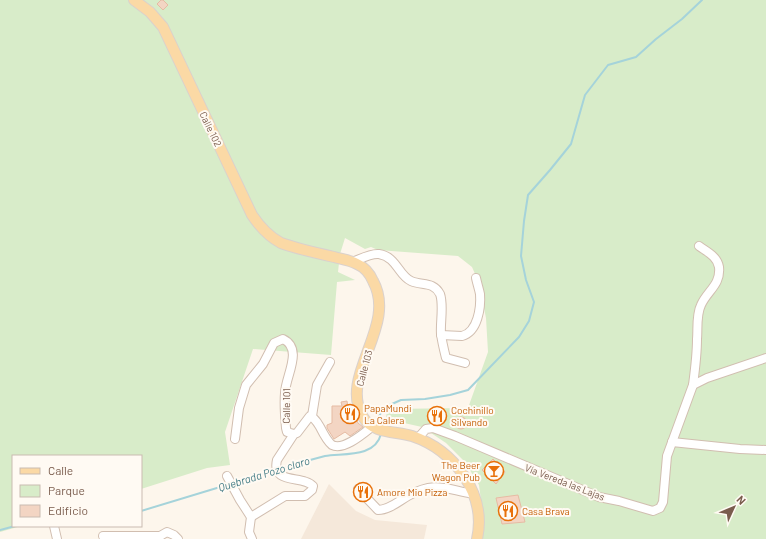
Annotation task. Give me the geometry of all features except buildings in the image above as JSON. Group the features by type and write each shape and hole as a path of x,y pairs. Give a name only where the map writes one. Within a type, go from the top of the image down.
{"main road":[{"name":"Calle 102","path":"134,0 157,19 163,27 252,214 266,232 275,240 286,245 352,262"},
{"name":"Calle 103","path":"352,262 363,268 372,278 380,301 379,317 360,373 357,394 358,403 362,414 366,421 373,426"},
{"path":"373,426 385,431 418,438 433,445 446,456 465,478 474,494 478,506 479,522 477,539"}],"street":[{"name":"Vía Vereda las Lajas","path":"418,438 426,429 433,428 599,497 654,511 660,508 663,502 667,456 693,385 700,306 716,284 719,269 718,261 714,256 698,246"},
{"path":"352,262 376,254 382,255 389,258 397,265 404,276 410,281 434,286 440,296 441,335 446,358 465,364"},
{"path":"441,335 462,336 466,335 473,328 480,308 480,294 476,278"},
{"name":"Calle 101","path":"235,439 240,408 246,385 263,364 274,343 283,339 288,342 292,348 293,357 285,392 286,428 287,432 294,434 278,460 278,468 284,478 308,482 313,486 312,490 305,496 290,495 280,498 252,517"},
{"path":"693,385 707,378 766,358"},
{"path":"312,416 317,385 330,362"},
{"path":"312,416 315,418 328,440 333,445 338,446 349,443 373,426"},
{"path":"294,434 299,431 308,417 312,416"},
{"path":"672,442 740,449 766,450"},
{"path":"228,478 252,517 249,526 252,539"},
{"path":"358,489 374,507 380,510 410,494 434,487 443,486 474,494"},
{"path":"54,527 57,539"},
{"path":"103,536 160,538 167,532 174,535 178,539"}],"shaded area":[{"path":"329,484 356,511 375,520 427,525 424,539 301,539"}],"green space":[{"path":"0,0 766,0 766,539 480,539 482,508 479,485 465,462 446,443 422,427 386,419 387,409 468,408 488,352 486,318 479,283 472,267 458,256 378,250 371,247 365,249 345,238 340,254 338,272 355,280 337,282 331,355 253,349 225,432 230,465 207,468 142,489 142,455 12,455 12,527 18,527 0,532"}],"waterway":[{"name":"Quebrada Pozo claro","path":"380,420 379,416 385,407 401,400 425,399 450,395 468,390 519,337 529,321 534,302 526,280 521,256 528,195 571,144 585,95 608,65 636,57 682,19 702,0"},
{"name":"Quebrada Pozo claro","path":"280,469 325,456 365,451 378,442 381,434"},
{"name":"Quebrada Pozo claro","path":"234,483 276,471"},
{"name":"Quebrada Pozo claro","path":"142,511 230,484"},
{"name":"Quebrada Pozo claro","path":"0,530 12,527"}],"place":[{"name":"PapaMundi La Calera","path":"350,414"},
{"name":"Cochinillo Silvando","path":"437,416"},
{"name":"The Beer Wagon Pub","path":"494,471"},
{"name":"Amore Mio Pizza","path":"363,492"},
{"name":"Casa Brava","path":"508,511"}]}
